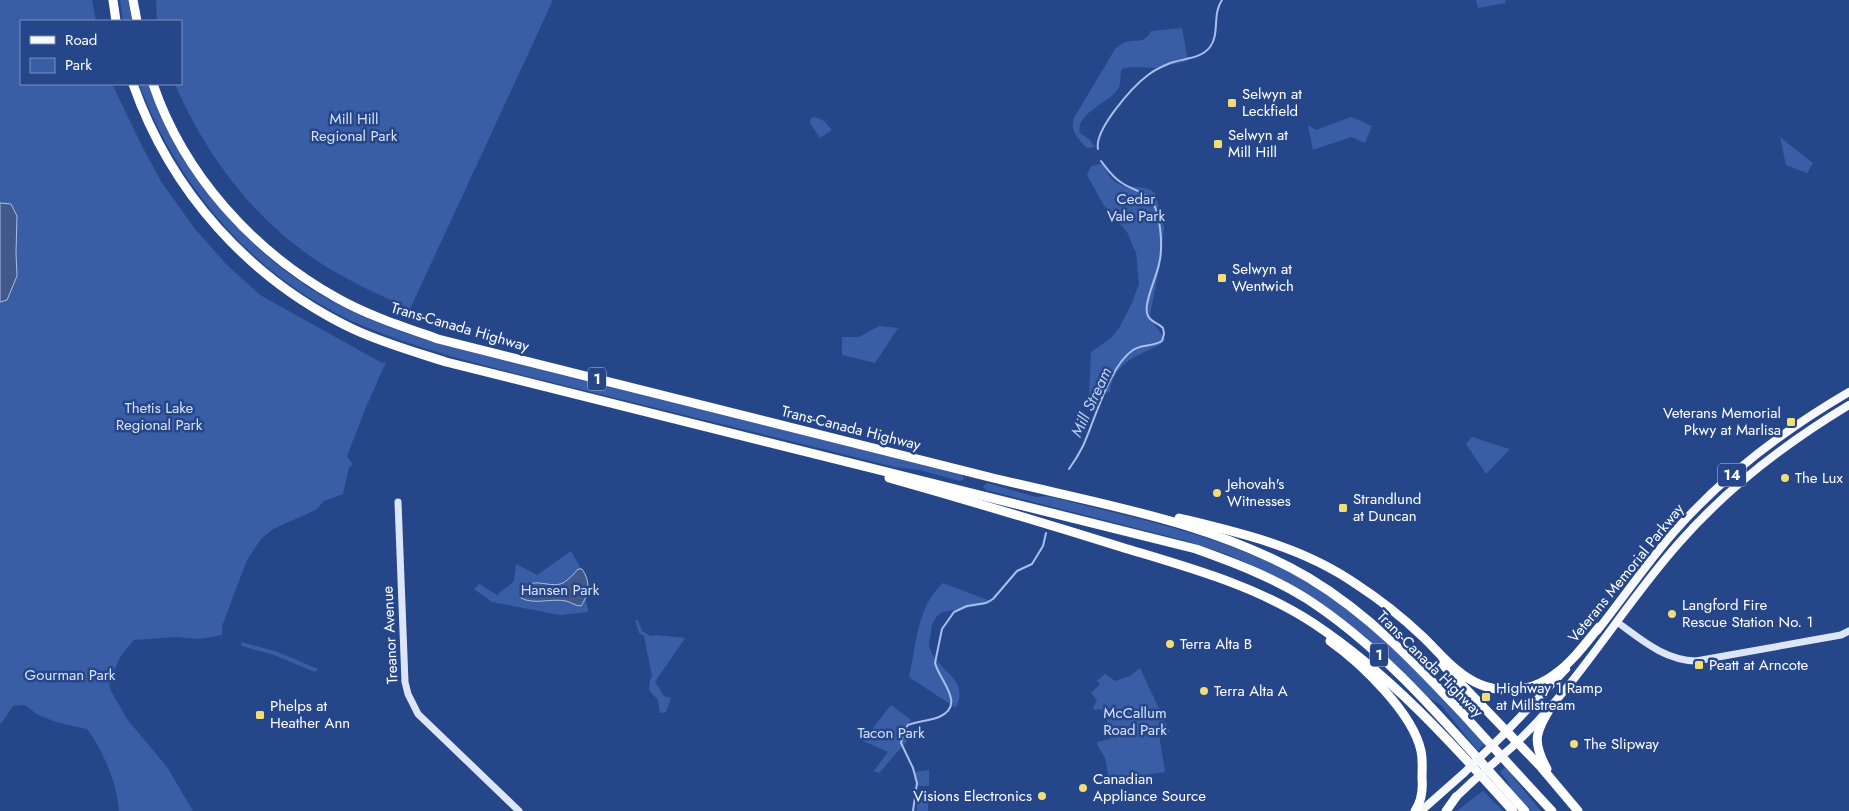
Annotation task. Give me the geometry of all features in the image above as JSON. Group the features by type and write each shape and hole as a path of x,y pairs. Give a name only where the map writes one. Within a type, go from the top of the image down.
{"highway":[{"path":"113,0 116,20"},
{"path":"133,0 136,20"},
{"name":"Trans-Canada Highway","path":"133,85 149,126 164,154 180,181 218,229 259,268 304,302 326,315 383,342 446,362 1196,549 1231,561 1265,576 1307,599 1382,658 1526,811"},
{"name":"Trans-Canada Highway","path":"154,85 166,115 186,152 201,176 234,217 262,246 292,269 338,299 394,324 447,341 1143,514 1211,533 1241,544 1288,566 1334,594 1380,630 1423,671 1552,811"},
{"path":"828,457 874,474 1133,550 1265,596 1311,622 1372,666 1404,694 1513,811"},
{"path":"1143,514 1161,513 1272,542 1327,566 1356,584 1385,606 1422,636 1457,670 1482,686 1499,690 1527,688 1556,674 1599,627"},
{"path":"1235,584 1293,616 1333,643 1370,675 1398,707 1414,731 1421,751 1422,784 1420,798 1415,811"},
{"path":"1385,606 1514,745 1557,786 1578,811"},
{"path":"1552,705 1540,725 1536,738 1539,754 1557,786"},
{"path":"1446,811 1456,797"}],"main road":[{"name":"Veterans Memorial Parkway","path":"1421,811 1464,773 1560,676 1666,542 1719,486 1791,428 1849,392"},
{"name":"Veterans Memorial Parkway","path":"1456,797 1514,745 1552,705 1679,543 1718,502 1757,467 1789,443 1849,405"}],"street":[{"name":"Treanor Avenue","path":"398,502 404,662 408,694 418,714 519,811"},
{"path":"1616,622 1661,653 1684,661 1706,660 1845,636 1849,631"},
{"path":"1439,811 1456,797"}],"green space":[{"name":"Thetis Lake Regional Park","path":"0,0 92,0 96,20 20,20 20,85 112,85 162,183 195,229 226,264 260,295 382,363 386,362 347,456 353,465 349,467 343,494 324,501 317,509 273,529 261,539 247,560 222,626 222,635 199,639 176,637 134,640 122,654 111,676 109,684 111,691 127,719 167,767 193,811 119,811 116,791 109,769 99,747 87,729 56,722 38,715 25,705 13,706 0,725"},
{"path":"120,0 128,0 132,20 123,20"},
{"name":"Mill Hill Regional Park","path":"156,0 553,0 410,309 344,277 308,255 283,235 240,191 204,140 175,85 182,85 182,20 157,20"},
{"path":"1476,0 1505,0 1506,3 1478,8"},
{"name":"Cedar Vale Park","path":"1182,28 1188,61 1155,68 1131,67 1122,69 1118,89 1082,120 1080,133 1090,140 1095,147 1087,148 1074,131 1074,118 1115,49 1125,42 1146,38 1151,31"},
{"path":"139,85 148,85 163,120 182,154 203,187 228,217 255,245 284,270 317,292 351,311 437,343 958,474 963,476 964,479 960,481 920,470 895,467 478,364 422,348 368,328 329,310 293,287 259,260 228,230 201,197 177,161 156,123"},
{"path":"815,117 824,121 832,130 820,138 810,123 811,118"},
{"path":"1351,117 1372,126 1365,143 1351,137 1313,150 1308,125 1316,130"},
{"path":"1780,137 1813,163 1807,173 1786,165"},
{"name":"Cedar Vale Park","path":"1102,164 1112,179 1119,184 1145,188 1155,193 1164,227 1160,265 1150,314 1152,321 1165,339 1161,344 1128,361 1121,367 1112,382 1110,392 1089,396 1091,352 1110,339 1119,328 1139,284 1136,251 1127,232 1103,204 1087,175 1091,166"},
{"path":"879,326 898,328 875,363 842,355 842,337 859,337"},
{"path":"1472,437 1509,449 1486,474 1466,444"},
{"path":"987,483 1036,497 1055,498 1153,522 1249,553 1280,567 1334,600 1381,637 1424,679 1484,744 1478,751 1441,705 1427,697 1366,637 1321,603 1265,571 1226,554 1187,541 986,490 983,487"},
{"name":"Hansen Park","path":"571,551 581,569 588,612 560,615 492,602 474,589 479,584 497,595 514,581 516,564 537,575"},
{"path":"943,583 993,602 942,612 935,618 933,623 929,644 937,661 950,674 959,689 960,697 956,708 909,677 922,615 934,593"},
{"path":"635,620 638,621 642,631 650,636 685,638 655,682 664,696 671,698 666,712 660,713 658,700 649,690 652,676 644,636 639,633"},
{"path":"241,642 275,651 318,669 315,672 274,655 242,646"},
{"name":"McCallum Road Park","path":"1140,668 1170,732 1159,734 1165,772 1109,780 1105,758 1097,744 1097,742 1110,739 1106,713 1100,709 1094,710 1093,708 1097,700 1091,693 1100,684 1097,681 1105,674 1115,681 1130,676"},
{"name":"Tacon Park","path":"891,705 911,720 908,724 907,741 879,773 874,771 888,752 863,741"},
{"path":"1505,767 1541,811 1532,811 1510,788 1500,772"},
{"path":"929,770 929,786 916,786 915,772"},
{"path":"1483,791 1503,811 1457,811 1458,810"},
{"path":"917,795 928,795 928,811 917,811"}],"shaded area":[{"path":"0,203 11,204 17,216 17,276 7,300 0,302"},
{"path":"578,569 582,569 588,583 586,597 581,606 566,601 531,601 521,598 528,585 539,583 557,585 571,577"}],"waterway":[{"name":"Mill Stream","path":"1098,149 1098,141 1108,120 1141,81 1160,68 1173,62 1196,57 1210,47 1215,36 1217,11 1222,0"},
{"name":"Mill Stream","path":"1069,469 1083,446 1110,381 1124,358 1133,350 1162,341 1164,334 1163,328 1151,320 1147,311 1148,298 1158,269 1161,251 1160,228 1155,207 1145,195 1116,179 1101,161"},
{"name":"Mill Stream","path":"913,811 917,783 913,768 901,743 904,730 908,725 939,717 947,712 951,706 949,692 935,663 942,629 954,612 967,606 986,603 993,599 1017,571 1032,564 1043,546 1046,533"}],"place":[{"name":"Selwyn at Leckfield","path":"1232,103"},
{"name":"Selwyn at Mill Hill","path":"1218,144"},
{"name":"Selwyn at Wentwich","path":"1222,278"},
{"name":"Veterans Memorial Pkwy at Marlisa","path":"1791,422"},
{"name":"The Lux","path":"1785,478"},
{"name":"Jehovah's Witnesses","path":"1217,493"},
{"name":"Strandlund at Duncan","path":"1343,508"},
{"name":"Langford Fire Rescue Station No. 1","path":"1672,614"},
{"name":"Terra Alta B","path":"1170,644"},
{"name":"Peatt at Arncote","path":"1699,665"},
{"name":"Terra Alta A","path":"1204,691"},
{"name":"Highway 1 Ramp at Millstream","path":"1486,697"},
{"name":"Phelps at Heather Ann","path":"260,715"},
{"name":"The Slipway","path":"1574,744"},
{"name":"Canadian Appliance Source","path":"1083,788"},
{"name":"Visions Electronics","path":"1042,796"}],"park label":[{"name":"Gourman Park","path":"70,675"}]}
